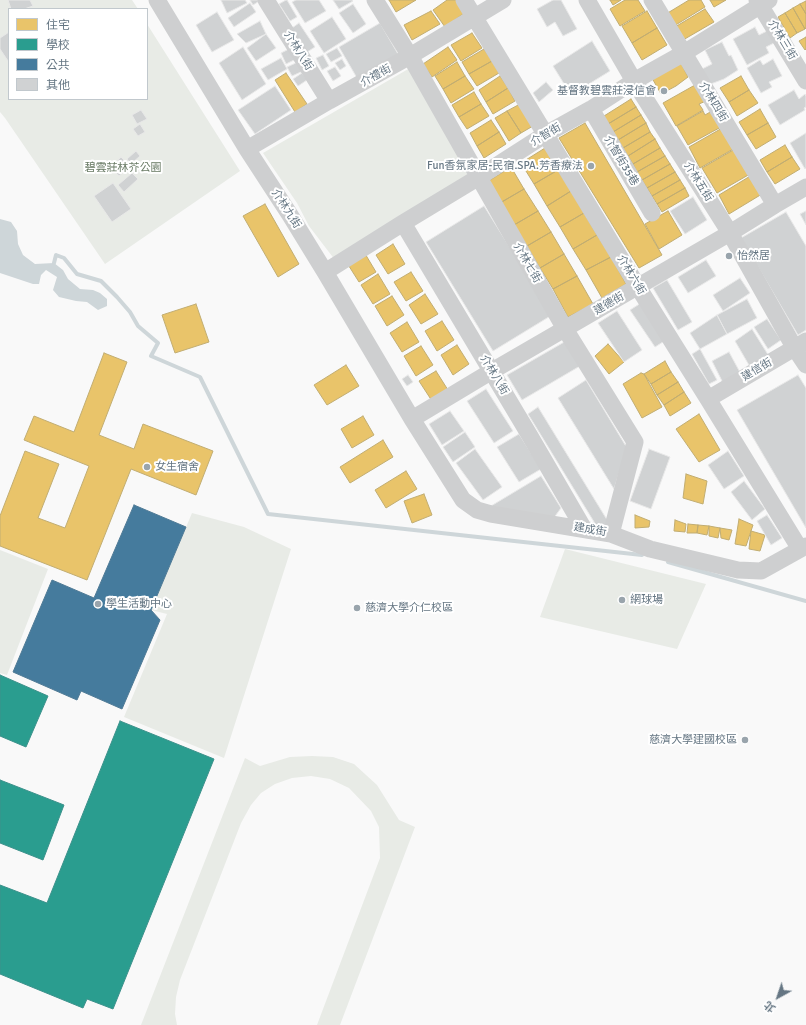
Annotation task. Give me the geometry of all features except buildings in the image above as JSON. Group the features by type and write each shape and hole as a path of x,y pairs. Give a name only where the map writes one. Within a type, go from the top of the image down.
{"street":[{"name":"介林九街","path":"157,0 247,149 325,272 412,419"},
{"name":"介林八街","path":"266,0 329,101"},
{"name":"介林七街","path":"375,0 410,56 565,329 636,442 611,534"},
{"name":"介林六街","path":"464,0 638,287 803,548"},
{"name":"介禮街","path":"247,149 410,56 503,0"},
{"name":"介林五街","path":"587,0 634,80 800,344 806,365"},
{"name":"介林四街","path":"652,0 775,205"},
{"name":"介智街","path":"325,272 546,134 591,109 634,80 684,53 762,2"},
{"name":"介林三街","path":"762,2 806,81"},
{"name":"介智街35巷","path":"591,109 652,212"},
{"name":"建德街","path":"412,419 806,187"},
{"name":"介林八街","path":"403,223 492,371 584,529"},
{"name":"建信街","path":"708,399 800,344"},
{"name":"建成街","path":"412,419 463,500 478,510 491,514 611,534 650,549 738,570 761,571 803,548"}],"green space":[{"name":"碧雲莊林芥公園","path":"0,0 132,0 137,8 8,8 8,100 148,100 148,26 240,171 105,264 0,112"},
{"path":"410,68 472,175 335,260 309,226 297,203 263,153"},
{"path":"192,513 244,527 291,549 224,758 124,717 167,614 151,610"},
{"name":"網球場","path":"565,549 706,584 677,649 540,617"},
{"path":"0,550 48,569 7,675 0,673"},
{"path":"290,757 333,757 354,764 377,785 399,820 415,827 340,1025 317,1025 380,858 379,827 371,811 349,788 330,779 311,776 292,778 275,784 261,793 251,805 241,823 180,980 176,997 175,1014 177,1025 141,1025 245,758 260,766"}],"shaded area":[{"path":"0,219 11,222 17,231 18,244 23,255 35,264 54,263 63,270 68,279 80,289 93,290 100,293 107,299 107,306 98,310 87,302 59,297 53,290 57,277 46,270 41,275 39,284 33,284 0,273"}],"waterway":[{"path":"54,263 56,255 64,258 77,274 101,281 130,312 138,326 158,343 151,356 200,377 268,514 642,555"},
{"path":"668,562 806,601"}],"place":[{"name":"基督教碧雲莊浸信會","path":"664,91"},
{"name":"Fun香氛家居-民宿.SPA.芳香療法","path":"591,166"},
{"name":"怡然居","path":"729,256"},
{"name":"女生宿舍","path":"147,467"},
{"name":"網球場","path":"622,600"},
{"name":"學生活動中心","path":"98,604"},
{"name":"慈濟大學介仁校區","path":"357,608"},
{"name":"慈濟大學建國校區","path":"745,740"}]}
